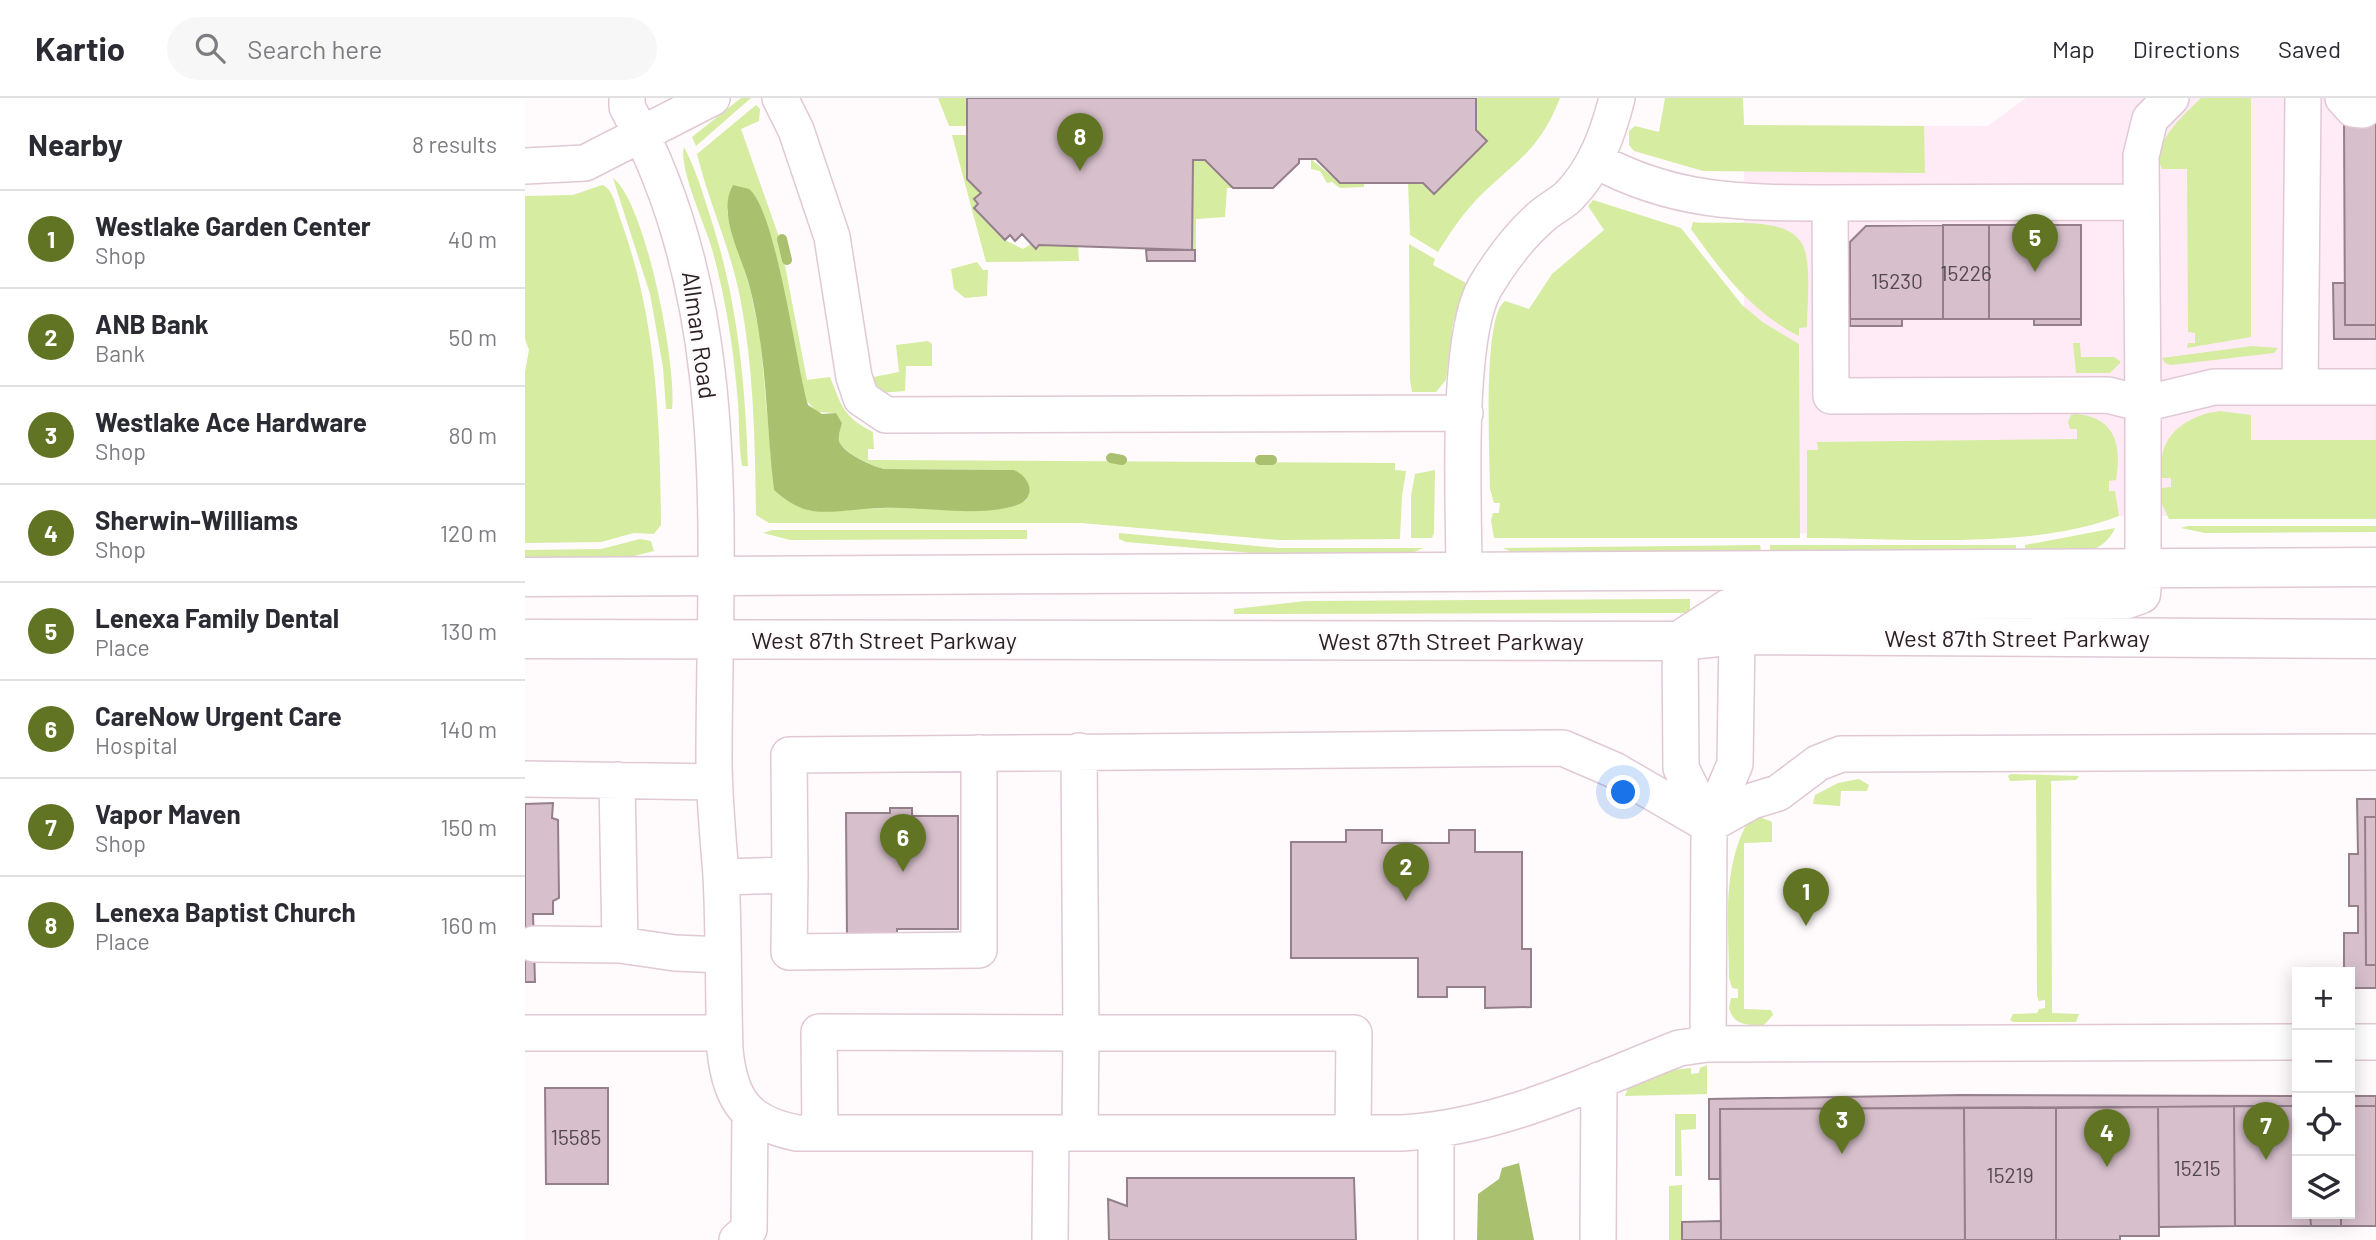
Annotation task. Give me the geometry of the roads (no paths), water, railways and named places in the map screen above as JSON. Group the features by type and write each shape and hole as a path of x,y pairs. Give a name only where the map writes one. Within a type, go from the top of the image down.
{"main road":[{"path":"525,577 2376,567"},
{"path":"1680,641 1728,609 1753,600 2127,599 2141,594 2143,569"},
{"name":"West 87th Street Parkway","path":"525,639 1680,641 1737,635 2376,639"}],"street":[{"path":"525,166 585,163 624,110 712,98"},
{"path":"780,98 796,130 832,237 854,377 861,398 886,415 1465,413"},
{"path":"1464,573 1465,413 1476,306 1484,289 1516,243 1541,217 1568,198 1595,160 1608,136 1617,98"},
{"path":"2143,569 2141,156 2150,119 2171,98"},
{"path":"2300,387 2303,98"},
{"name":"Allman Road","path":"624,110 687,253 704,342 713,440 714,782 721,877 724,1033 727,1075 735,1096 750,1115"},
{"path":"1595,160 1649,186 1688,197 1738,202 2140,202"},
{"path":"1831,203 1831,396 2108,395 2143,404 2214,387 2376,387"},
{"path":"1708,1044 1709,825 1735,764 1737,635"},
{"path":"1680,641 1681,768 1709,825"},
{"path":"979,753 979,950 789,952 789,755 1079,751 1563,748 1614,770 1709,825"},
{"path":"1050,1240 1081,1033 1079,751"},
{"path":"1709,825 1752,802 1778,793 1818,763 1841,754 2376,752"},
{"path":"525,779 714,782"},
{"path":"617,780 620,945"},
{"path":"721,877 790,875"},
{"path":"534,944 620,945 675,953 723,954"},
{"path":"820,1133 819,1032 1354,1033 1353,1133"},
{"path":"525,1033 724,1033"},
{"path":"750,1115 770,1128 820,1133 1436,1131 1494,1120 1679,1048 1708,1044 2292,1042"},
{"path":"2355,1042 2376,1042"},
{"path":"1598,1240 1599,1080"},
{"path":"737,1240 750,1229 750,1115"},
{"path":"1436,1131 1436,1240"}],"waterway":[{"path":"782,239 787,260"},
{"path":"1111,458 1122,460"},
{"path":"1260,460 1272,460"}],"place":[{"name":"Lenexa Baptist Church","path":"1080,171"},
{"name":"Lenexa Family Dental","path":"2035,272"},
{"name":"CareNow Urgent Care","path":"903,872"},
{"name":"ANB Bank","path":"1406,901"},
{"name":"Westlake Garden Center","path":"1806,926"},
{"name":"Westlake Ace Hardware","path":"1842,1154"},
{"name":"Vapor Maven","path":"2266,1160"},
{"name":"Sherwin-Williams","path":"2107,1167"}]}
